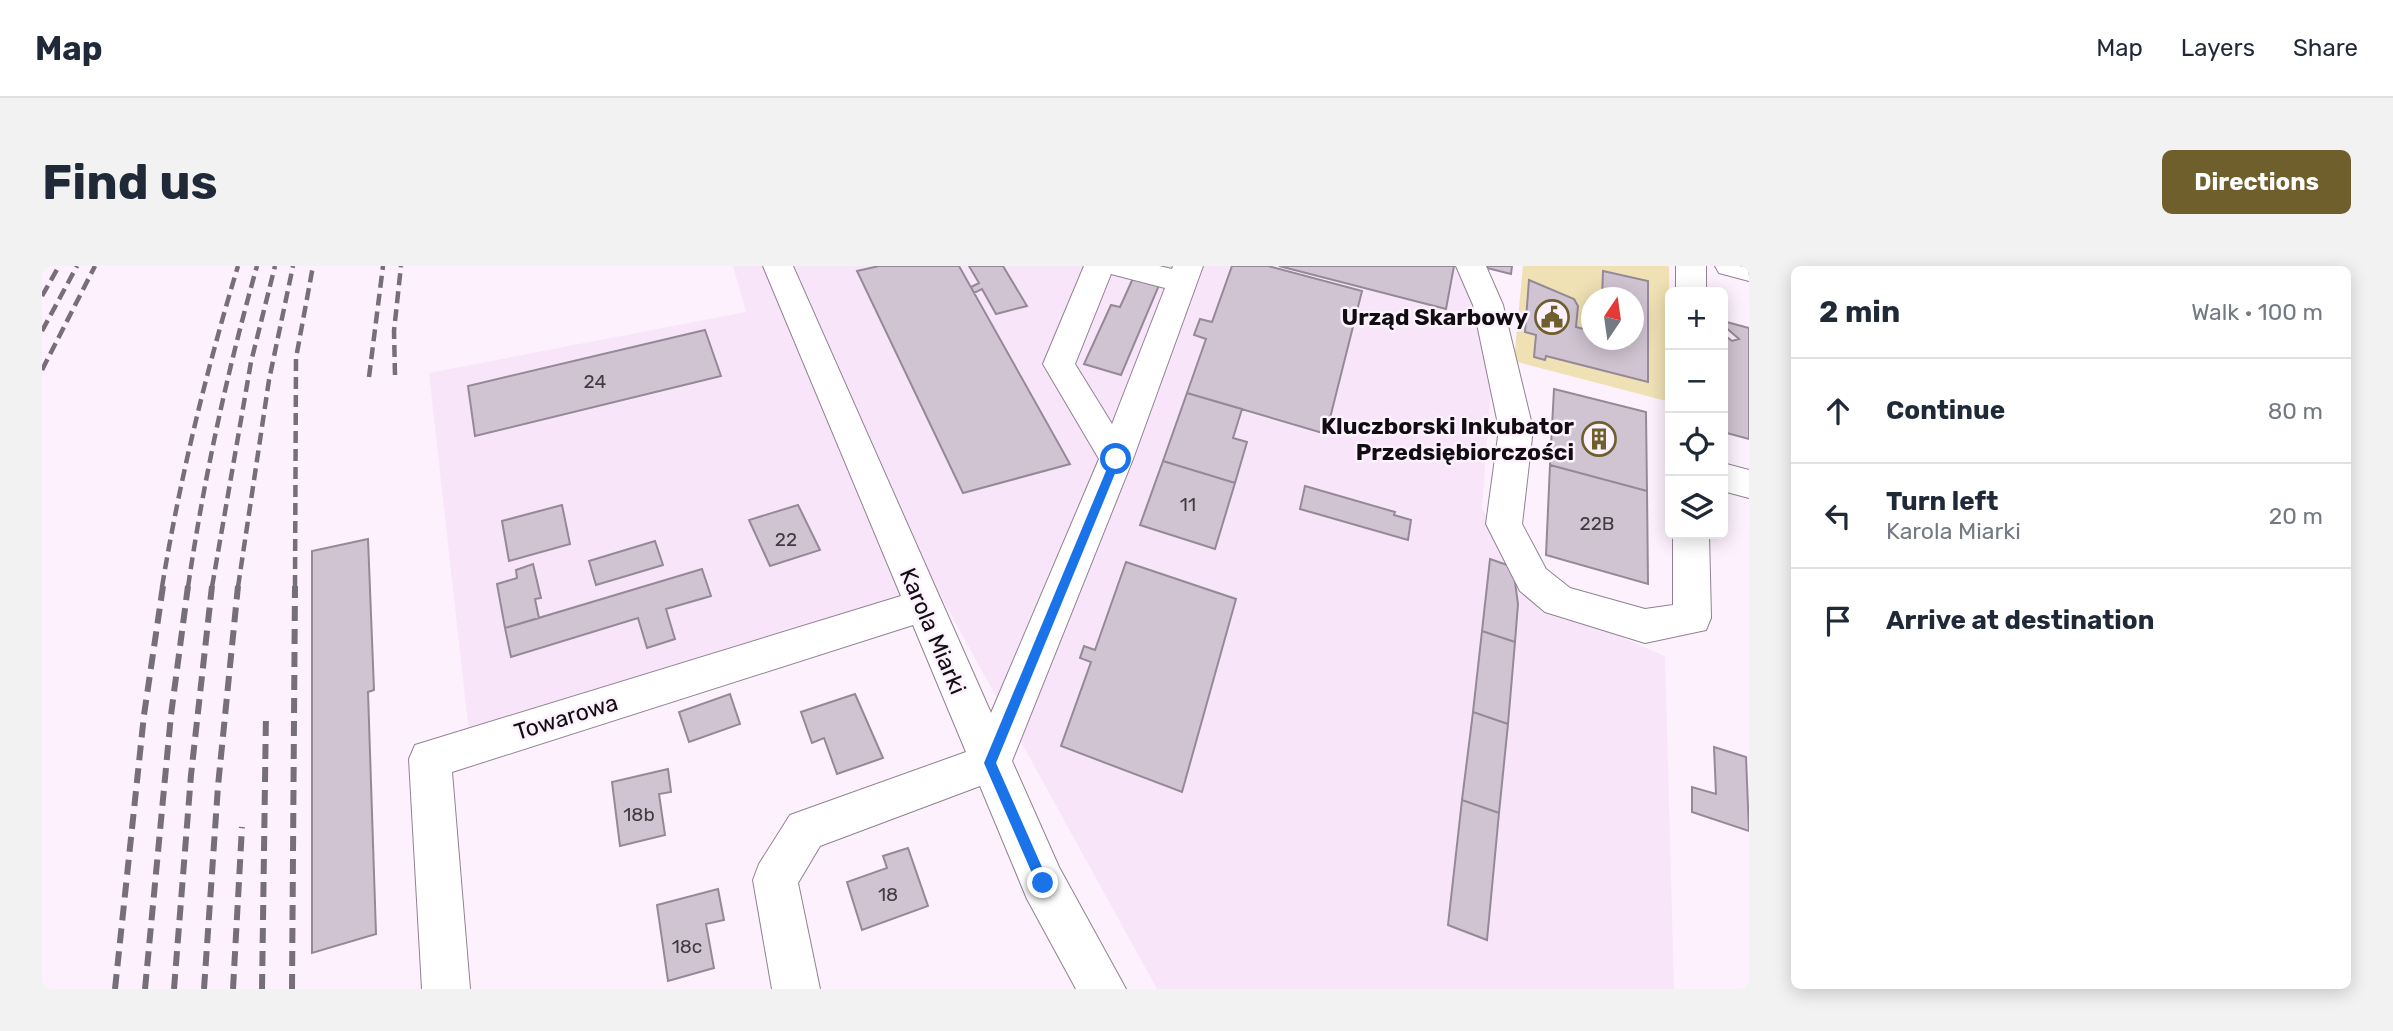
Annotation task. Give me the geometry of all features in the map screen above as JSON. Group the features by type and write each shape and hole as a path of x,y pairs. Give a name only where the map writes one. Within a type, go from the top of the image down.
{"street":[{"name":"Karola Miarki","path":"778,266 1043,883 1102,989"},
{"path":"1100,266 1059,364 1116,459"},
{"path":"796,989 775,880 806,830 990,763 1116,459 1185,274 1119,266"},
{"path":"1471,266 1488,305 1516,429 1504,524 1533,580 1558,601 1645,626 1692,618 1691,539"},
{"path":"1691,266 1691,287"},
{"path":"1730,266 1749,271"},
{"path":"1728,478 1749,484"},
{"name":"Towarowa","path":"446,989 430,759 922,606"}],"shaded area":[{"path":"733,266 1471,266 1491,387 1482,509 1539,602 1665,656 1674,989 1157,989 943,600 469,732 429,373 746,312"},
{"path":"1523,266 1669,266 1669,287 1665,287 1665,401 1514,361"}],"building":[{"path":"879,266 959,266 1070,464 963,493 857,271"},
{"path":"969,266 1003,266 1027,306 996,314 982,289 974,293 971,287 979,283"},
{"path":"1232,266 1268,266 1362,291 1326,434 1187,393 1206,339 1194,335 1200,319 1212,322"},
{"path":"1279,266 1454,266 1446,309"},
{"path":"1512,266 1511,274 1487,268"},
{"name":"Urząd Skarbowy","path":"1603,271 1648,281 1648,382 1546,356 1545,360 1534,357 1536,335 1525,332 1529,280 1574,299 1578,306 1576,327 1581,328 1581,350 1644,350 1644,287 1602,287"},
{"path":"1134,276 1160,283 1121,375 1084,364 1111,305 1120,307"},
{"path":"1728,322 1749,328 1749,439 1728,433 1728,338 1732,341 1739,339 1728,329"},
{"path":"705,330 721,376 475,436 468,386"},
{"name":"Kluczborski Inkubator Przedsiębiorczości","path":"1554,389 1646,412 1647,491 1550,465"},
{"path":"1187,393 1242,409 1233,438 1247,442 1235,483 1163,461"},
{"path":"1163,461 1235,483 1215,549 1140,525"},
{"path":"1550,465 1647,491 1648,584 1546,555"},
{"path":"1305,486 1395,512 1394,515 1411,520 1408,540 1300,509"},
{"path":"562,505 570,544 509,561 502,521"},
{"path":"798,505 820,550 770,566 749,520"},
{"path":"368,539 374,690 368,692 376,934 312,953 312,551"},
{"path":"655,541 663,565 596,585 589,561"},
{"path":"1490,559 1513,567 1518,604 1515,642 1482,631"},
{"path":"1126,562 1236,599 1182,792 1061,746 1091,662 1080,658 1084,646 1095,650"},
{"path":"533,564 541,598 535,599 539,618 505,628 497,584 517,578 516,570"},
{"path":"702,569 711,596 666,609 675,639 647,648 638,618 511,657 505,628"},
{"path":"1482,631 1515,642 1508,724 1473,712"},
{"path":"730,694 740,724 689,742 679,712"},
{"path":"855,694 883,758 837,774 824,738 812,743 801,712"},
{"path":"1473,712 1508,724 1499,813 1462,800"},
{"path":"1714,747 1746,757 1749,831 1692,812 1692,787 1716,794"},
{"path":"668,769 671,792 659,794 665,835 620,846 612,782"},
{"path":"1462,800 1499,813 1487,940 1448,925"},
{"path":"908,848 928,906 862,930 847,882 887,868 883,856"},
{"path":"718,889 724,920 706,924 714,968 668,981 657,905"}],"railway":[{"path":"42,296 59,266"},
{"path":"42,331 77,266"},
{"path":"42,370 95,266"},
{"path":"162,587 195,425 238,266"},
{"path":"188,587 217,425 257,266"},
{"path":"212,587 251,362 275,266"},
{"path":"238,587 269,380 293,266"},
{"path":"295,587 296,358 313,266"},
{"path":"369,377 383,266"},
{"path":"395,375 394,331 401,266"},
{"path":"115,989 144,715 163,586"},
{"path":"145,989 171,715 188,586"},
{"path":"174,989 191,775 212,586"},
{"path":"204,989 218,786 238,586"},
{"path":"292,989 295,586"},
{"path":"262,989 266,713"},
{"path":"233,989 242,827"}],"place":[{"name":"Urząd Skarbowy","path":"1552,317"},
{"name":"Kluczborski Inkubator Przedsiębiorczości","path":"1599,439"}],"route":[{"path":"1043,883 990,763 1116,459"}]}
